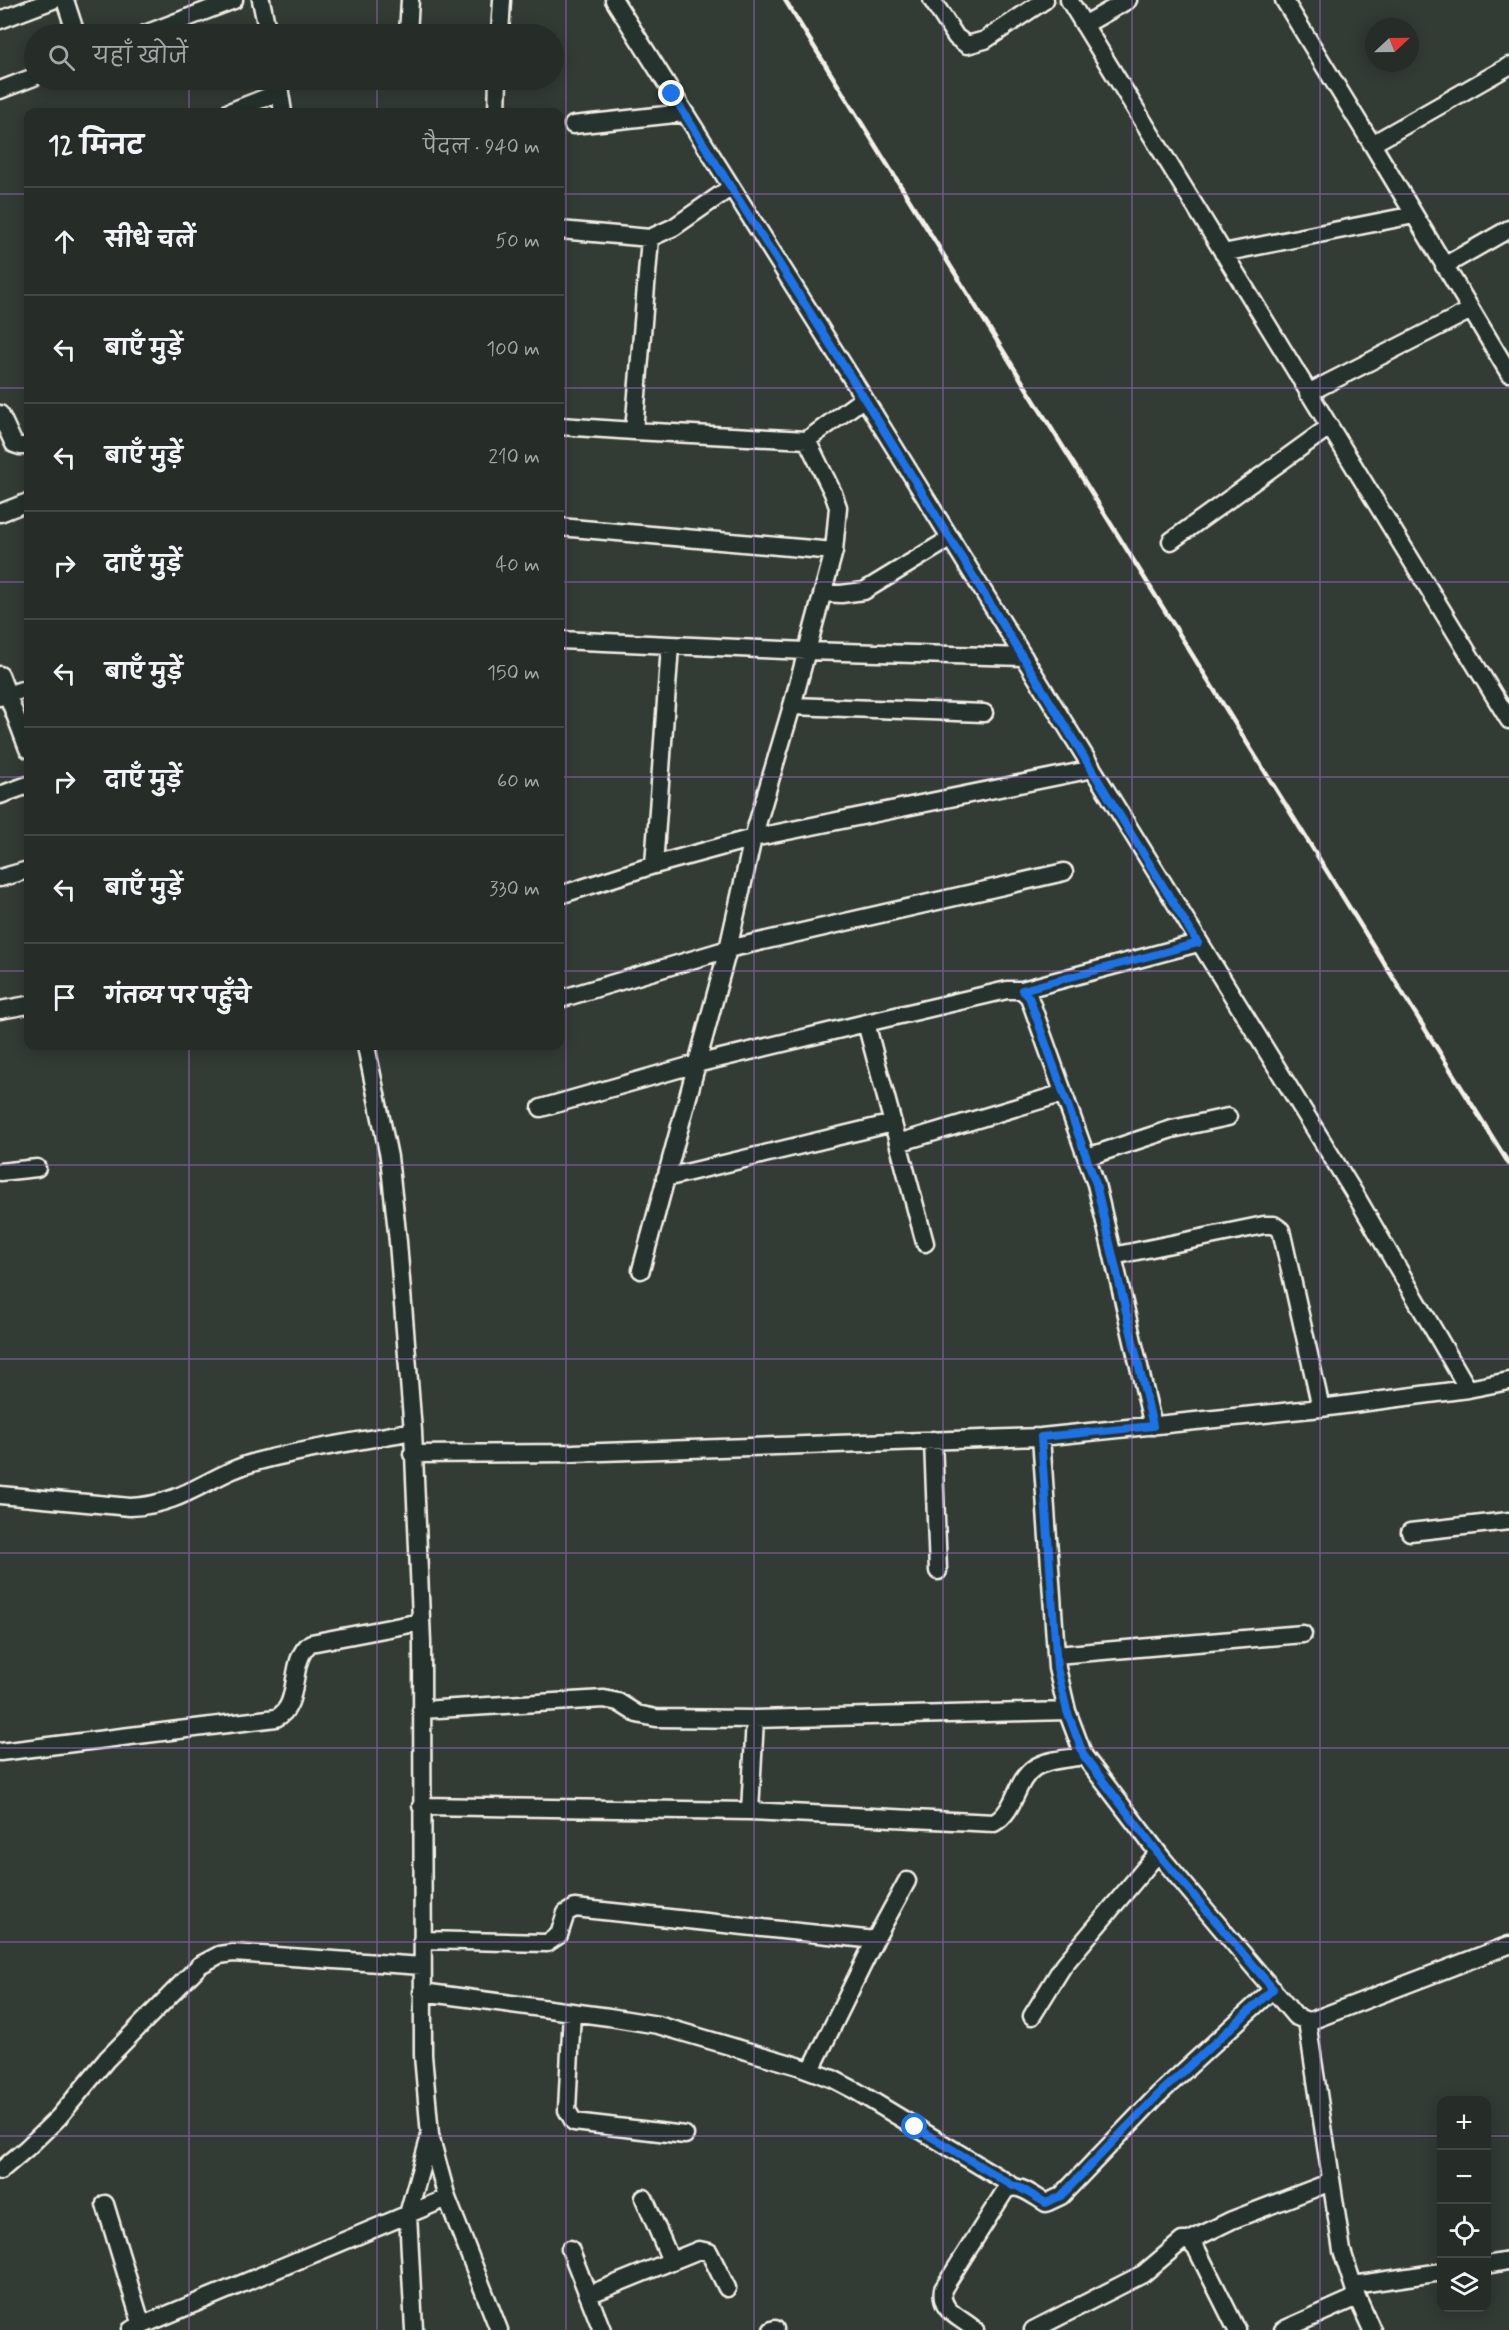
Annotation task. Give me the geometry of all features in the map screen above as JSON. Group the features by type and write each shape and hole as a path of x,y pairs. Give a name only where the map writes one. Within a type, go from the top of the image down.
{"street":[{"path":"0,20 53,0"},
{"path":"65,0 73,24"},
{"path":"171,24 234,0"},
{"path":"261,0 266,24"},
{"path":"409,24 410,0"},
{"path":"501,24 502,0"},
{"path":"614,0 951,538 1198,943 1356,1196 1468,1389"},
{"path":"932,0 956,38 967,45 985,40 1046,0"},
{"path":"1069,0 1509,720"},
{"path":"1084,25 1128,0"},
{"path":"1284,0 1509,373"},
{"path":"1372,144 1509,66"},
{"path":"0,90 24,81"},
{"path":"237,108 271,90"},
{"path":"280,90 282,108"},
{"path":"497,108 498,90"},
{"path":"573,125 684,113"},
{"path":"564,230 650,238 674,227 730,188"},
{"path":"1223,253 1414,215"},
{"path":"1444,266 1509,229"},
{"path":"634,430 650,238"},
{"path":"1308,393 1471,310"},
{"path":"564,426 807,440 864,398"},
{"path":"0,414 14,444 24,446"},
{"path":"1171,541 1329,427"},
{"path":"641,1270 728,949 753,837 792,706 834,551 838,523 837,507 833,493 807,440"},
{"path":"0,513 24,504"},
{"path":"564,527 834,551"},
{"path":"823,593 841,594 864,591 951,538"},
{"path":"564,640 806,651 1024,657"},
{"path":"654,865 670,646"},
{"path":"0,675 4,696 24,740"},
{"path":"4,696 24,689"},
{"path":"792,706 984,713"},
{"path":"564,894 753,837 1093,769"},
{"path":"0,795 24,786"},
{"path":"0,878 24,871"},
{"path":"564,998 728,949 1064,872"},
{"path":"541,1108 696,1064 1007,990 1022,990 1198,943"},
{"path":"1022,990 1029,997 1087,1157 1153,1426"},
{"path":"0,1010 24,1006"},
{"path":"866,1023 925,1243"},
{"path":"367,1050 389,1157 413,1431 412,1454 421,1622 423,2055 430,2135 447,2198 499,2330"},
{"path":"898,1143 1064,1093"},
{"path":"1087,1157 1172,1129 1228,1117"},
{"path":"665,1178 892,1123"},
{"path":"0,1173 37,1168"},
{"path":"1113,1256 1264,1225 1274,1225 1281,1230 1321,1408"},
{"path":"412,1454 573,1453 1041,1437 1321,1408 1509,1382"},
{"path":"0,1495 145,1506 177,1499 259,1461 413,1431"},
{"path":"1041,1437 1056,1655 1067,1711 1084,1756 1158,1853 1295,2016 1307,2021 1509,1945"},
{"path":"933,1440 938,1571"},
{"path":"1410,1532 1509,1521"},
{"path":"0,1752 276,1718 288,1709 304,1648 311,1643 421,1622"},
{"path":"1056,1655 1303,1634"},
{"path":"421,1710 604,1699 618,1702 637,1714 656,1718 755,1719 1067,1711"},
{"path":"750,1811 755,1719"},
{"path":"422,1806 750,1811 994,1823 1007,1814 1033,1768 1040,1764 1084,1756"},
{"path":"1032,2016 1063,1966 1158,1853"},
{"path":"811,2070 875,1940 908,1881"},
{"path":"422,1940 547,1943 559,1935 566,1913 576,1908 875,1940"},
{"path":"0,2171 59,2116 107,2059 185,1979 200,1965 219,1954 233,1953 422,1966"},
{"path":"422,1992 658,2025 811,2070 856,2091 1013,2186 1017,2186 1046,2203 1061,2196 1158,2095 1273,1989"},
{"path":"572,2012 567,2110 574,2122 685,2135"},
{"path":"1307,2021 1343,2257 1372,2330"},
{"path":"414,2330 408,2214 430,2135"},
{"path":"1033,2330 1143,2274 1173,2246 1182,2241 1189,2241 1232,2220 1331,2182"},
{"path":"975,2330 944,2306 943,2289 1005,2191 1013,2186"},
{"path":"105,2204 136,2328 447,2198"},
{"path":"644,2198 671,2261"},
{"path":"1189,2241 1197,2250 1237,2330"},
{"path":"570,2249 602,2330"},
{"path":"588,2295 699,2250 709,2252 727,2288"},
{"path":"1491,2264 1508,2261"},
{"path":"1283,2330 1355,2291 1437,2273"}],"railway":[{"path":"785,0 1509,1164"}],"route":[{"path":"672,94 864,398 1198,943 1022,990 1029,997 1096,1184 1153,1426 1041,1437 1054,1634 1057,1668 1067,1711 1084,1756 1162,1858 1273,1989 1191,2063 1061,2196 1051,2202 1046,2203 1017,2186 1013,2186 915,2127"}]}
